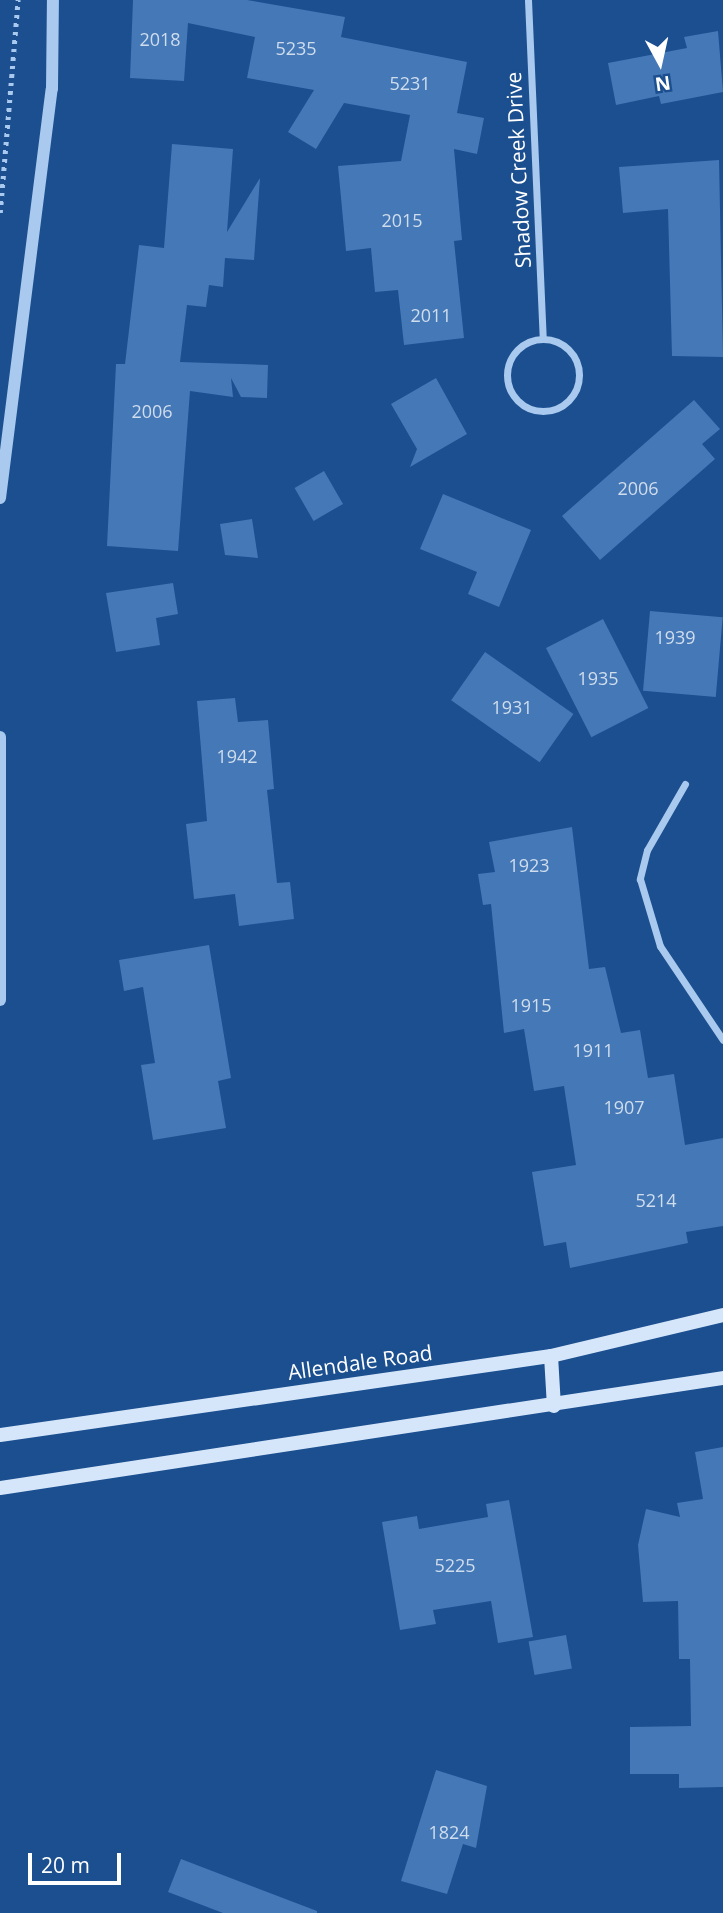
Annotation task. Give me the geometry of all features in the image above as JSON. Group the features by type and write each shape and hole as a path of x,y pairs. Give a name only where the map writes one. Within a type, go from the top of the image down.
{"main road":[{"name":"Allendale Road","path":"0,1434 551,1356 723,1315"},
{"path":"551,1356 554,1405"},
{"path":"0,1488 723,1378"}],"street":[{"path":"0,498 52,89 53,0"},
{"name":"Shadow Creek Drive","path":"528,0 543,338"},
{"path":"543,338 566,347 580,380 569,401 546,411 515,398 507,377 513,355 543,338"},
{"path":"0,737 0,1000"},
{"path":"685,783 647,850 640,879 660,946 723,1040"}],"path":[{"path":"0,213 18,0"}],"building":[{"path":"133,0 247,0 345,17 341,37 467,62 457,113 484,118 477,154 454,149 462,240 454,241 464,338 404,345 398,290 375,292 371,248 346,251 338,166 401,161 410,115 344,103 316,149 288,132 314,90 247,78 255,37 188,23 184,81 130,78"},
{"path":"718,31 723,92 661,104 659,96 616,105 608,63 687,48 684,37"},
{"path":"172,144 233,149 227,232 260,178 254,260 225,258 223,287 209,285 206,307 187,305 180,362 268,365 267,398 241,397 231,378 233,397 190,391 178,551 107,546 116,364 125,364 139,245 164,248"},
{"path":"719,160 723,357 672,356 668,209 623,213 619,167"},
{"path":"436,378 467,434 410,467 417,449 391,404"},
{"path":"694,400 720,429 702,444 715,459 600,560 562,516"},
{"path":"324,471 343,504 314,521 295,488"},
{"path":"443,494 531,530 499,607 468,594 477,572 420,549"},
{"path":"252,519 258,558 225,555 220,524"},
{"path":"173,583 178,614 156,618 160,645 116,652 106,593"},
{"path":"650,611 723,617 716,697 643,691"},
{"path":"603,619 648,708 591,737 546,648"},
{"path":"485,652 573,714 540,762 451,700"},
{"path":"235,698 238,722 268,720 274,789 267,790 277,883 290,882 294,919 239,926 235,894 194,899 186,824 207,821 197,701"},
{"path":"572,827 589,969 605,967 621,1033 640,1030 648,1078 674,1074 685,1145 723,1138 723,1226 686,1232 688,1243 570,1268 566,1242 544,1246 532,1172 576,1165 564,1086 534,1091 524,1029 504,1033 491,904 483,905 478,874 495,872 489,842"},
{"path":"209,945 231,1078 218,1081 226,1128 153,1140 141,1065 155,1063 143,987 124,991 119,960"},
{"path":"723,1447 723,1787 679,1788 679,1774 630,1774 630,1727 691,1726 690,1659 679,1659 678,1601 643,1602 638,1545 646,1509 680,1517 677,1503 703,1499 695,1452"},
{"path":"509,1500 533,1637 498,1643 491,1601 433,1610 436,1624 400,1630 382,1522 417,1516 419,1529 488,1517 486,1504"},
{"path":"566,1635 572,1668 534,1675 529,1642"},
{"path":"436,1770 487,1786 476,1848 463,1844 447,1894 401,1881"},
{"path":"181,1859 317,1913 223,1913 168,1892"}]}
